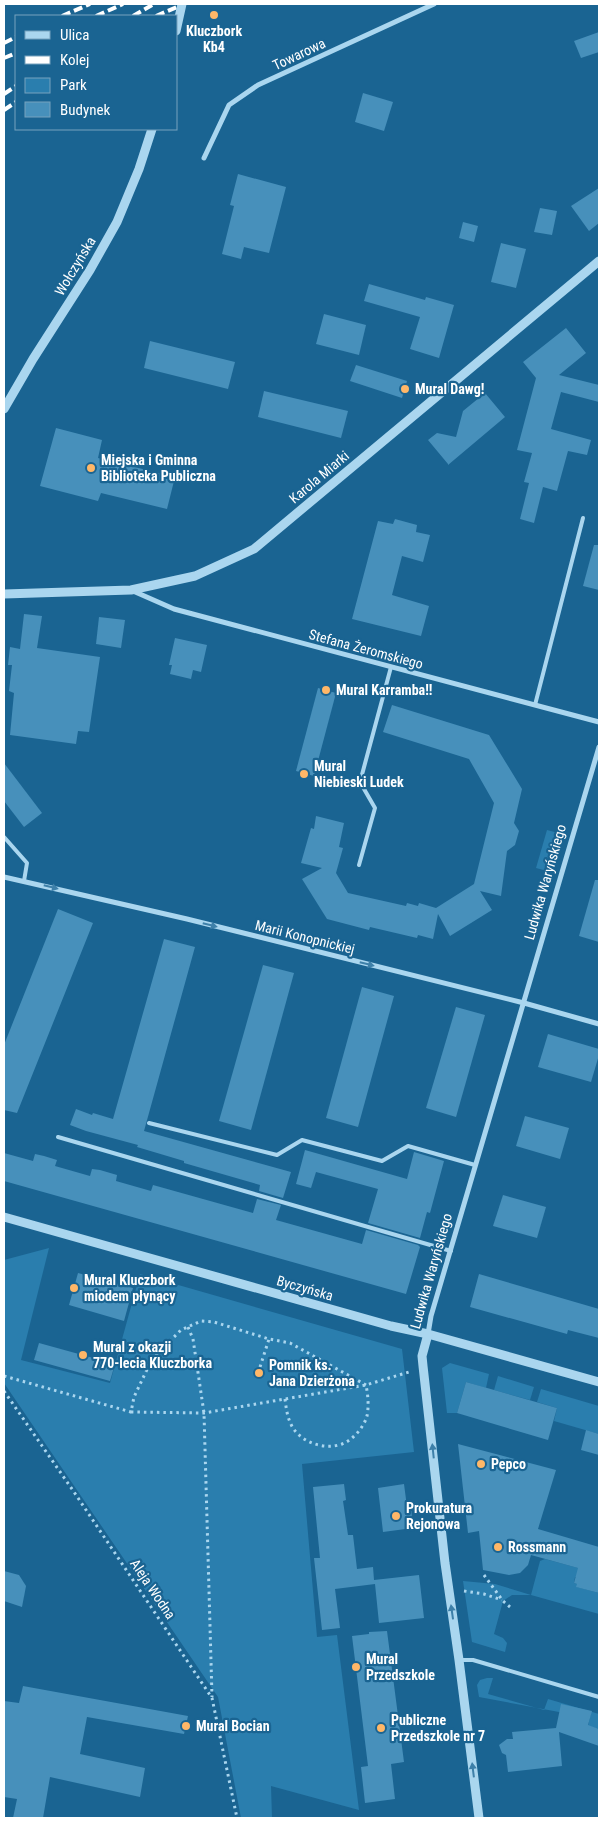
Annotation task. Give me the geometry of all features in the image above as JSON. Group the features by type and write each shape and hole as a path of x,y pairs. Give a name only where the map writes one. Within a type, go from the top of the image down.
{"street":[{"path":"178,22 182,4"},
{"name":"Towarowa","path":"204,158 229,105 258,85 434,4"},
{"name":"Wołczyńska","path":"4,409 33,359 90,270 117,222 139,169 152,130"},
{"name":"Karola Miarki","path":"4,594 131,590 195,576 254,549 599,261"},
{"name":"Stefana Żeromskiego","path":"131,590 174,609 599,722"},
{"name":"Ludwika Waryńskiego","path":"479,1818 445,1563 422,1356 431,1316 599,748"},
{"name":"Marii Konopnickiej","path":"4,877 187,919 524,1003 599,1024"},
{"name":"Byczyńska","path":"4,1217 391,1326 428,1334 599,1382"}],"lane":[{"path":"535,705 583,518"},
{"path":"359,865 375,808 360,782 392,667"},
{"path":"4,837 27,863 24,881"},
{"path":"149,1123 277,1155 302,1140 382,1162 408,1146 475,1165"},
{"path":"58,1137 451,1251"},
{"path":"459,1660 473,1660 599,1696"}],"path":[{"path":"131,1412 134,1397 152,1359 181,1330 201,1321 214,1322 269,1339 290,1343 366,1385"},
{"path":"188,1327 193,1339 204,1413 212,1698"},
{"path":"260,1367 269,1339"},
{"path":"4,1376 131,1412 204,1413 366,1385 409,1372"},
{"path":"285,1399 290,1423 300,1437 313,1444 342,1445 353,1438 367,1416 368,1399 366,1385"},
{"name":"Aleja Wodna","path":"4,1391 212,1698 237,1818"},
{"path":"484,1575 503,1601"},
{"path":"464,1591 484,1594 503,1601 510,1606"}],"green space":[{"path":"547,830 562,834 551,872 536,868"},
{"path":"49,1248 21,1360 110,1383 140,1274 402,1349 414,1452 302,1464 317,1637 337,1635 359,1810 271,1786 272,1818 241,1818 218,1697 4,1383 4,1260"},
{"path":"450,1363 489,1374 486,1388 466,1382 457,1413 447,1413 442,1368"},
{"path":"498,1376 534,1387 530,1400 494,1390"},
{"path":"541,1389 599,1406 599,1434 554,1421 557,1408 537,1402"},
{"path":"545,1559 582,1569 579,1578 575,1577 574,1583 577,1584 577,1587 599,1593 599,1614 531,1595 540,1561"},
{"path":"463,1581 495,1584 531,1595 512,1595 503,1601 494,1634 503,1638 507,1643 505,1652 472,1642"},
{"path":"493,1678 488,1694 536,1708 479,1697 477,1685 480,1680"},
{"path":"548,1699 599,1714 599,1729 588,1726 591,1712 559,1712 544,1709"}],"building":[{"path":"599,32 599,52 581,58 574,41"},
{"path":"363,93 393,102 384,131 355,122"},
{"path":"238,174 286,187 269,253 244,247 241,259 222,254 234,206 230,205"},
{"path":"599,188 599,223 589,231 571,206"},
{"path":"540,208 557,211 552,235 534,232"},
{"path":"463,222 478,226 474,242 459,238"},
{"path":"501,243 526,249 516,288 491,282"},
{"path":"369,284 425,300 426,297 454,305 439,358 410,349 420,317 364,301"},
{"path":"324,314 366,325 359,355 316,344"},
{"path":"566,328 586,353 559,375 599,385 599,402 561,392 551,429 591,440 587,455 568,451 557,491 543,487 534,523 520,519 529,483 524,482 532,453 517,450 536,378 523,362"},
{"path":"150,341 235,362 228,389 144,368"},
{"path":"356,365 407,381 402,398 350,381"},
{"path":"264,391 348,411 341,438 258,417"},
{"path":"485,393 505,417 448,465 428,440 437,433 456,437 463,411"},
{"name":"Miejska i Gminna Biblioteka Publiczna","path":"56,428 102,440 98,458 175,477 167,509 101,493 98,501 40,486"},
{"path":"395,519 417,525 416,532 430,535 423,562 402,556 392,595 429,606 421,636 352,619 378,521 393,524"},
{"path":"594,545 599,545 599,590 583,586"},
{"path":"24,614 42,616 37,648 100,657 89,732 78,731 76,744 10,735 14,693 9,691 12,665 8,665 10,647 20,649"},
{"path":"99,617 125,620 121,648 96,644"},
{"path":"175,638 207,645 201,672 193,670 191,679 170,674 172,665 169,665"},
{"path":"318,688 336,693 314,776 296,771"},
{"path":"392,705 489,735 522,789 514,823 519,831 515,845 507,851 501,896 480,891 492,910 450,936 438,914 433,939 418,935 417,938 370,927 369,930 327,919 302,879 322,868 301,863 311,828 314,829 316,816 344,823 339,847 343,848 336,873 348,893 406,906 407,903 418,906 419,903 436,908 474,884 494,803 469,759 383,732"},
{"path":"4,763 42,813 24,827 4,801"},
{"path":"595,880 599,880 599,942 579,936"},
{"path":"58,909 93,923 17,1113 4,1110 4,1045"},
{"path":"164,939 195,947 144,1131 291,1172 283,1198 259,1191 260,1185 184,1163 184,1161 137,1147 138,1145 70,1125 76,1109 92,1115 93,1113 113,1119"},
{"path":"263,965 294,973 251,1130 219,1121"},
{"path":"362,987 394,996 358,1127 326,1118"},
{"path":"456,1007 485,1015 456,1117 426,1108"},
{"path":"548,1034 599,1049 591,1082 538,1067"},
{"path":"525,1116 569,1128 560,1159 516,1146"},
{"path":"305,1150 407,1179 414,1152 444,1161 430,1213 427,1212 420,1238 368,1223 378,1189 316,1172 311,1188 296,1184"},
{"path":"4,1153 33,1161 35,1154 44,1156 57,1160 55,1166 90,1176 92,1169 100,1170 117,1175 116,1181 151,1191 153,1185 253,1213 257,1199 281,1205 276,1220 362,1244 366,1230 420,1247 406,1294 4,1181"},
{"path":"503,1195 546,1207 537,1238 493,1226"},
{"path":"78,1273 133,1288 124,1321 69,1305"},
{"path":"479,1274 599,1309 599,1338 568,1330 567,1334 470,1307"},
{"path":"39,1343 115,1364 110,1381 34,1360"},
{"path":"466,1382 557,1408 548,1440 457,1413"},
{"path":"586,1430 599,1434 599,1455 581,1450"},
{"path":"458,1444 556,1470 538,1529 599,1547 599,1593 576,1587 577,1584 574,1583 578,1568 531,1555 528,1565 520,1573 509,1575 483,1570 479,1531 468,1533"},
{"path":"344,1484 346,1500 343,1501 348,1535 353,1535 357,1569 373,1567 374,1580 419,1575 424,1618 379,1623 375,1584 335,1589 340,1628 322,1630 314,1558 320,1558 313,1487"},
{"name":"Prokuratura Rejonowa","path":"404,1484 407,1507 411,1507 413,1528 383,1532 378,1488"},
{"path":"4,1571 19,1575 26,1586 22,1607 4,1601"},
{"name":"Publiczne Przedszkole nr 7","path":"387,1631 404,1762 391,1764 395,1799 365,1803 361,1767 368,1766 352,1636 369,1634 369,1632"},
{"path":"23,1686 188,1716 184,1734 87,1717 80,1754 145,1768 140,1797 50,1777 43,1818 13,1818 17,1799 4,1797 4,1701 19,1703"},
{"path":"561,1704 592,1711 588,1725 599,1729 599,1746 559,1732 562,1766 508,1772 506,1755 502,1753 499,1745 507,1739 513,1739 512,1732 556,1728"}],"railway":[{"path":"64,15 90,4"},
{"path":"98,15 123,4"},
{"path":"135,15 154,4"},
{"path":"158,15 184,4"},
{"path":"4,43 15,38"},
{"path":"4,58 15,53"},
{"path":"4,94 15,87"},
{"path":"4,110 15,103"}],"place":[{"name":"Kluczbork Kb4","path":"214,15"},
{"name":"Mural Dawg!","path":"405,389"},
{"name":"Miejska i Gminna Biblioteka Publiczna","path":"91,468"},
{"name":"Mural Karramba!!","path":"326,690"},
{"name":"Mural Niebieski Ludek","path":"304,774"},
{"name":"Mural Kluczbork miodem płynący","path":"74,1288"},
{"name":"Mural z okazji 770-lecia Kluczborka","path":"83,1355"},
{"name":"Pomnik ks. Jana Dzierżona","path":"259,1373"},
{"name":"Pepco","path":"481,1464"},
{"name":"Prokuratura Rejonowa","path":"396,1516"},
{"name":"Rossmann","path":"498,1547"},
{"name":"Mural Przedszkole","path":"356,1667"},
{"name":"Mural Bocian","path":"186,1726"},
{"name":"Publiczne Przedszkole nr 7","path":"381,1728"}]}
